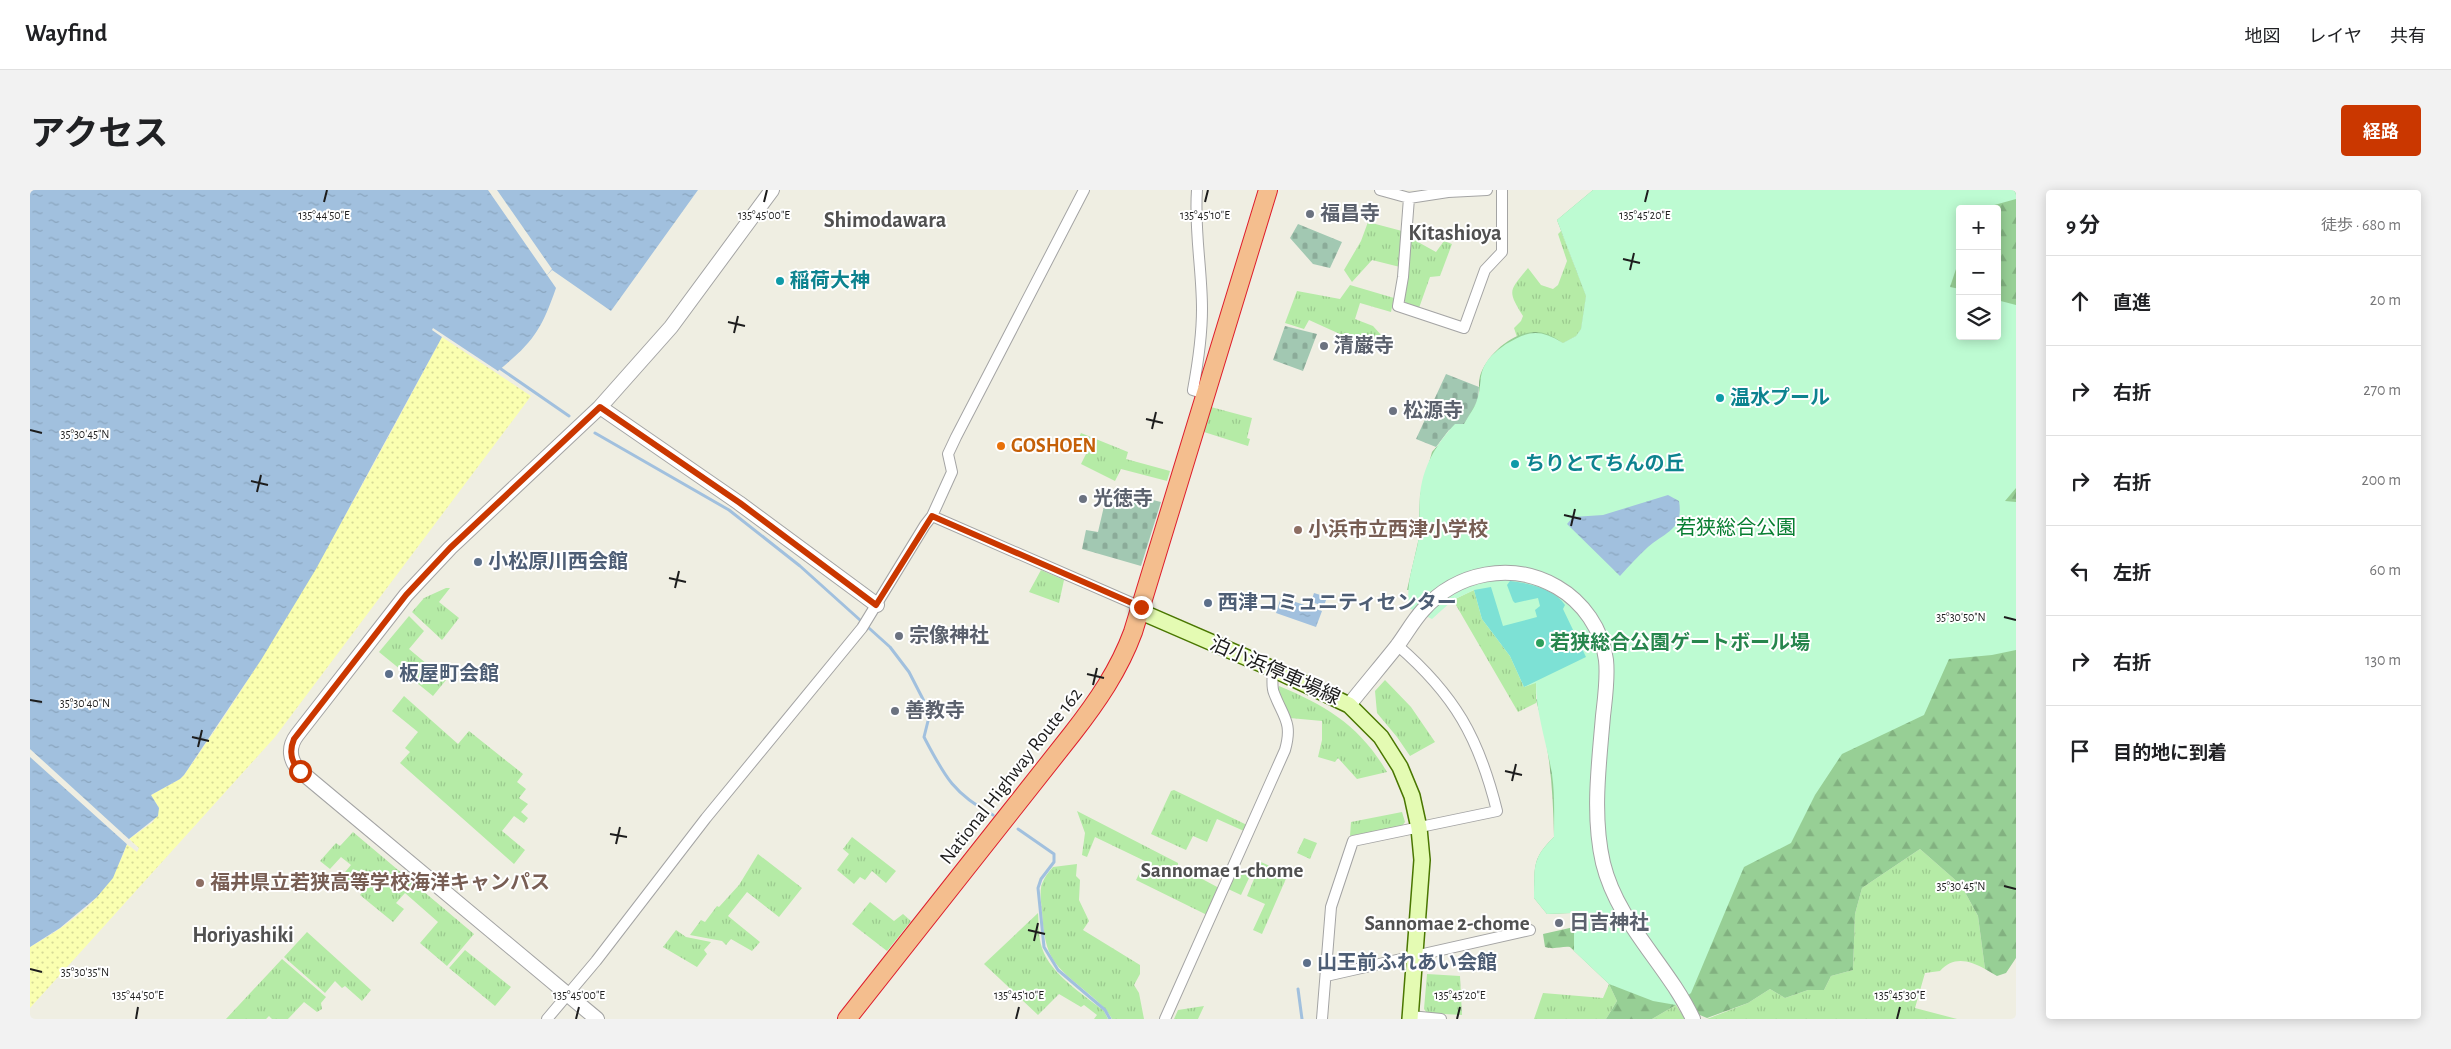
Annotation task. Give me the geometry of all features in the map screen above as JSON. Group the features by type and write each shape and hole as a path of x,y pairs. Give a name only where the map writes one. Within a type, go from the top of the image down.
{"highway":[{"name":"National Highway Route 162","path":"847,1019 1102,694 1127,648 1268,190"}],"main road":[{"name":"泊小浜停車場線","path":"1140,609 1349,705 1381,737 1400,767 1412,796 1419,828 1422,860 1413,957 1410,1018"}],"street":[{"path":"597,1019 300,771 293,762 291,750 297,735 406,595 450,548 600,407 671,326 772,190"},
{"path":"547,1019 712,810 864,624 932,516 952,472 948,454 1084,190"},
{"path":"1197,190 1197,249 1202,308 1200,345 1193,390 1205,394"},
{"path":"1380,190 1409,198 1487,190"},
{"path":"1409,198 1403,277 1398,306 1464,328 1484,270 1502,252 1502,190"},
{"path":"600,407 740,503 876,605"},
{"path":"932,516 1140,609"},
{"path":"1349,705 1423,610 1442,593 1461,581 1477,575 1506,572 1532,576 1559,588 1584,609 1602,641 1606,661 1597,810 1603,864 1624,916 1672,983 1693,1019"},
{"path":"1322,1019 1331,907 1353,841 1497,811 1481,756 1464,720 1445,692 1424,668 1397,645"},
{"path":"1165,1019 1284,750 1289,728 1286,716 1273,691 1273,669"},
{"path":"1326,976 1530,930"},
{"path":"1410,1018 1441,1019"}],"green space":[{"name":"若狭総合公園","path":"1593,190 1768,272 1956,210 1956,340 2001,340 2001,205 1971,205 2016,190 2016,958 2006,973 1997,976 1985,969 1978,916 1961,885 1920,849 1862,888 1855,914 1853,970 1831,976 1824,990 1808,990 1785,998 1770,989 1748,1003 1707,1018 1676,1005 1652,1019 1606,1019 1617,1001 1609,984 1570,947 1545,947 1543,934 1574,927 1571,913 1547,914 1534,898 1536,864 1541,852 1554,837 1550,768 1545,734 1536,700 1620,576 1407,590 1418,542 1420,495 1432,452 1478,400 1480,376 1495,352 1511,339 1529,332 1542,333 1563,343 1576,336 1581,329 1586,296 1557,220"},
{"name":"若狭総合公園","path":"1593,190 2016,190 2016,199 1994,205 1956,205 1956,269 1950,287 1956,288 1956,340 2001,340 2001,301 2016,305 2016,488 2005,501 2016,502 2016,650 1992,655 1949,659 1924,715 1842,754 1815,795 1791,843 1744,867 1691,993 1676,1005 1653,1001 1609,984 1574,951 1574,927 1571,913 1547,914 1534,898 1536,864 1541,852 1554,837 1553,782 1536,695 1536,683 1524,687 1510,656 1482,619 1474,590 1453,600 1432,619 1409,608 1409,583 1418,543 1421,486 1427,466 1442,440 1455,424 1464,424 1473,409 1486,363 1506,344 1521,336 1541,333 1563,343 1576,336 1581,329 1586,296 1557,220"},
{"path":"1368,222 1402,231 1400,267 1372,260 1352,282 1344,270 1361,241"},
{"path":"1298,224 1342,242 1330,268 1313,264 1290,238"},
{"path":"1561,231 1586,296 1581,329 1576,336 1563,343 1547,336 1534,334 1517,337 1514,328 1523,316 1514,301 1512,291 1514,286 1528,268 1541,285 1553,289 1558,285 1567,261 1558,234"},
{"path":"1409,237 1436,252 1444,241 1452,244 1440,276 1430,277 1419,308 1407,304 1403,299"},
{"path":"1350,285 1394,298 1391,312 1360,303 1355,319 1373,326 1382,336 1377,347 1364,341 1362,344 1309,320 1304,329 1285,323 1297,291 1340,299"},
{"path":"1285,326 1317,334 1303,371 1273,360"},
{"path":"1446,374 1479,387 1478,400 1464,424 1449,430 1436,447 1416,439"},
{"path":"1211,407 1252,418 1247,438 1250,439 1248,446 1204,432"},
{"path":"1081,433 1128,452 1126,459 1170,471 1167,481 1121,469 1115,481 1081,464 1089,448 1077,442"},
{"path":"1108,489 1161,502 1141,566 1082,549 1086,530 1098,532"},
{"path":"1041,570 1064,580 1059,603 1029,592"},
{"path":"450,588 439,602 459,618 442,640 412,612 424,598"},
{"path":"1474,590 1482,619 1510,656 1524,687 1536,682 1536,703 1518,712 1453,600"},
{"path":"409,616 424,631 409,649 446,680 433,696 379,652"},
{"path":"1385,680 1411,707 1435,742 1410,756 1377,713 1375,691"},
{"path":"1279,686 1312,701 1341,719 1365,742 1387,772 1357,779 1338,758 1335,762 1318,757 1322,740 1322,721 1290,718 1277,691"},
{"path":"404,696 458,744 469,731 523,774 517,782 526,789 519,798 528,804 521,812 528,818 524,823 514,816 502,831 525,850 514,864 400,763 410,752 405,748 418,732 392,711"},
{"path":"1174,790 1247,825 1244,831 1217,819 1207,842 1193,836 1186,850 1151,834 1171,791"},
{"path":"1077,811 1178,863 1178,866 1219,888 1207,915 1136,880 1141,870 1147,873 1151,864 1095,837 1087,857 1082,855 1085,833"},
{"path":"1402,812 1405,822 1402,826 1350,836 1351,822"},
{"path":"353,832 474,934 447,966 420,943 438,922 405,893 396,903 404,909 393,922 360,895 371,881 361,873 350,887 340,878 351,865 341,857 330,869 320,861 336,843 340,846"},
{"path":"852,837 896,871 886,883 872,871 865,880 860,877 854,884 837,870 849,854 843,849"},
{"path":"1304,838 1317,843 1310,859 1297,853"},
{"path":"1920,849 1961,885 1978,916 1985,969 1973,963 1956,961 1945,966 1940,971 1925,973 1915,1008 1957,1019 1707,1019 1748,1003 1770,989 1785,998 1808,990 1824,990 1831,976 1853,970 1855,914 1862,888"},
{"path":"758,854 802,888 779,917 747,892 728,916 760,942 752,951 731,939 726,945 722,941 690,935 701,920 705,922 717,906 719,907 739,885"},
{"path":"1261,862 1288,874 1262,934 1253,930 1265,904 1247,896"},
{"path":"1077,864 1076,876 1080,880 1079,900 1089,921 1083,930 1140,965 1140,974 1134,985 1139,993 1144,1019 1112,1019 1102,1005 1067,976 1049,951 1043,928 1042,883 1053,867"},
{"path":"1234,870 1250,876 1241,895 1226,888"},
{"path":"870,902 894,921 903,914 911,921 887,951 852,924"},
{"path":"1038,913 1040,939 1046,958 1068,983 1104,1011 1108,1019 1094,1019 1097,1015 1084,1005 1081,1007 1059,994 1038,1015 984,964"},
{"path":"676,930 686,937 711,942 704,950 707,954 697,967 663,947"},
{"path":"307,932 371,990 362,1001 345,986 342,988 335,981 325,993 284,957"},
{"path":"465,950 511,987 495,1006 449,968"},
{"path":"282,959 326,997 321,1003 322,1009 317,1012 304,1002 288,1019 272,1019 269,1016 266,1019 226,1019"},
{"path":"1427,974 1460,976 1462,1015 1427,1013 1424,1009"},
{"path":"1609,984 1617,1001 1606,1019 1534,1019 1543,993 1603,998"},
{"path":"1676,1005 1685,1019 1652,1019"},
{"path":"1204,1006 1198,1019 1174,1019 1178,1010"}],"sand":[{"path":"442,337 531,396 275,737 30,1008 30,947 62,927 89,905 111,878 127,844 137,852 139,848 129,839 153,822 159,808 151,795 184,775 255,669 320,560"}],"shaded area":[{"name":"若狭総合公園ゲートボール場","path":"1510,581 1540,588 1561,599 1565,605 1563,609 1586,657 1524,687 1510,656 1482,619 1474,590 1491,587 1503,626 1537,617 1535,610 1540,606 1538,598 1515,603 1507,585"}],"water":[{"path":"30,190 698,190 611,311 552,270 547,275 556,288 546,315 528,343 498,371 433,328 432,330 442,337 316,569 261,660 184,775 151,795 159,808 158,816 129,839 113,878 97,897 60,928 30,947"},
{"path":"1668,495 1679,501 1680,511 1676,524 1667,534 1644,550 1620,576 1567,524 1573,517 1603,515"},
{"path":"1314,593 1327,597 1324,606 1311,602"},
{"path":"1281,597 1322,611 1316,627 1276,613"}],"pier":[{"path":"488,190 497,190 552,269 547,275"},
{"path":"30,749 131,841 129,846 30,757"}],"waterway":[{"path":"501,369 569,416"},
{"path":"595,433 729,510 800,566 890,647 909,672 927,707 929,717 924,737 944,773 968,799 993,815"},
{"path":"1018,829 1054,854 1054,862 1041,879 1038,888 1044,947 1058,970 1105,1010 1110,1019"},
{"path":"1298,989 1302,1019"}],"place":[{"name":"福昌寺","path":"1310,214"},
{"name":"稲荷大神","path":"780,281"},
{"name":"清巌寺","path":"1324,346"},
{"name":"温水プール","path":"1720,398"},
{"name":"松源寺","path":"1393,411"},
{"name":"GOSHOEN","path":"1001,446"},
{"name":"ちりとてちんの丘","path":"1515,464"},
{"name":"光徳寺","path":"1083,499"},
{"name":"小浜市立西津小学校","path":"1298,530"},
{"name":"小松原川西会館","path":"478,562"},
{"name":"西津コミュニティセンター","path":"1208,603"},
{"name":"宗像神社","path":"899,636"},
{"name":"若狭総合公園ゲートボール場","path":"1540,643"},
{"name":"板屋町会館","path":"389,674"},
{"name":"善教寺","path":"895,711"},
{"name":"福井県立若狭高等学校海洋キャンパス","path":"200,883"},
{"name":"日吉神社","path":"1559,923"},
{"name":"山王前ふれあい会館","path":"1307,963"}],"district":[{"name":"Shimodawara","path":"885,220"},
{"name":"Kitashioya","path":"1455,233"},
{"name":"Sannomae 1-chome","path":"1222,870"},
{"name":"Sannomae 2-chome","path":"1447,923"},
{"name":"Horiyashiki","path":"243,935"}],"route":[{"path":"300,771 292,758 291,750 294,739 398,604 450,548 600,407 740,503 876,605 932,516 989,543 1141,607"}]}
